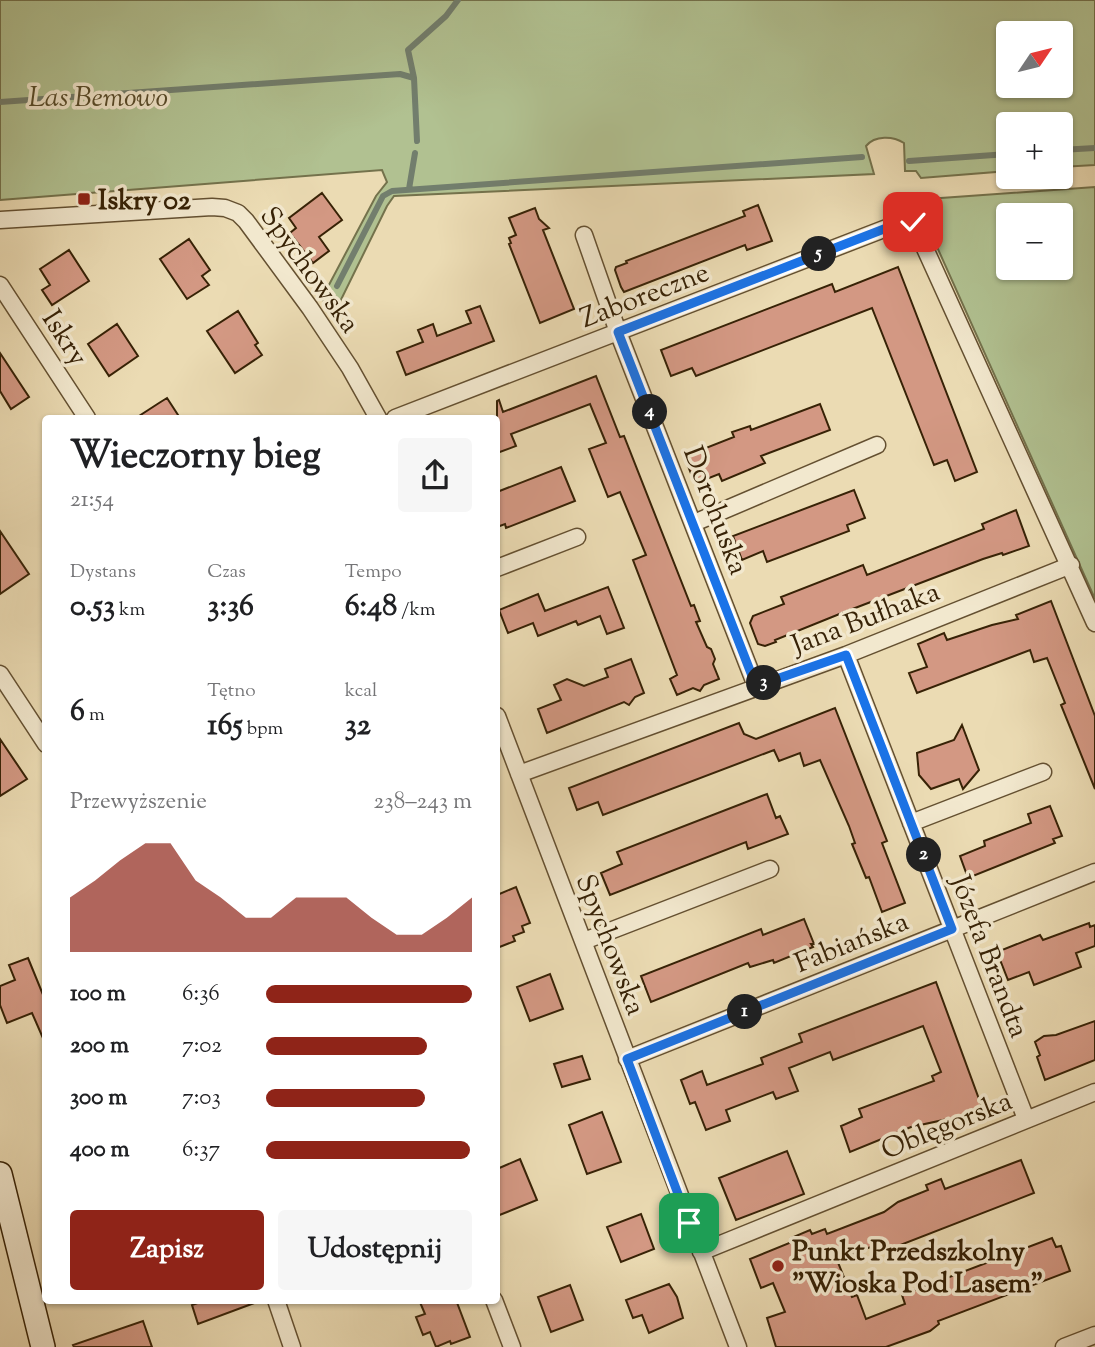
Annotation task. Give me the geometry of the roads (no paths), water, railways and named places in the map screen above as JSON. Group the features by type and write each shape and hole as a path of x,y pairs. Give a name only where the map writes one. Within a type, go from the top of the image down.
{"street":[{"name":"Spychowska","path":"0,220 188,208 225,208 238,213 310,308 350,368 376,415"},
{"name":"Zaboreczne","path":"403,415 902,222 913,222 1071,565"},
{"name":"Dorohuska","path":"584,235 618,332 756,686"},
{"name":"Iskry","path":"0,285 85,415"},
{"path":"694,523 877,445"},
{"path":"500,567 577,537"},
{"path":"1071,565 1095,623"},
{"name":"Jana Bułhaka","path":"519,774 846,655 1071,565"},
{"name":"Józefa Brandta","path":"846,655 1026,1119"},
{"path":"0,674 42,738"},
{"name":"Spychowska","path":"500,724 738,1347"},
{"path":"911,823 1043,772"},
{"path":"584,941 770,869"},
{"name":"Fabiańska","path":"627,1059 1095,872"},
{"name":"Oblęgorska","path":"701,1252 1095,1092"},
{"path":"0,1174 8,1239 43,1347"},
{"path":"277,1304 292,1347"},
{"path":"496,1304 512,1347"},
{"path":"1064,1347 1095,1335"}],"waterway":[{"path":"417,141 414,78 408,50 446,16 458,0"},
{"path":"0,102 400,74 414,78"},
{"path":"1073,149 1095,148"},
{"path":"409,189 415,153"},
{"path":"909,161 996,155"},
{"path":"337,286 383,196 392,191 862,157"}],"place":[{"name":"Iskry 02","path":"84,199"},
{"name":"Punkt Przedszkolny \"Wioska Pod Lasem\"","path":"778,1266"}],"park label":[{"name":"Las Bemowo","path":"98,96"}]}
